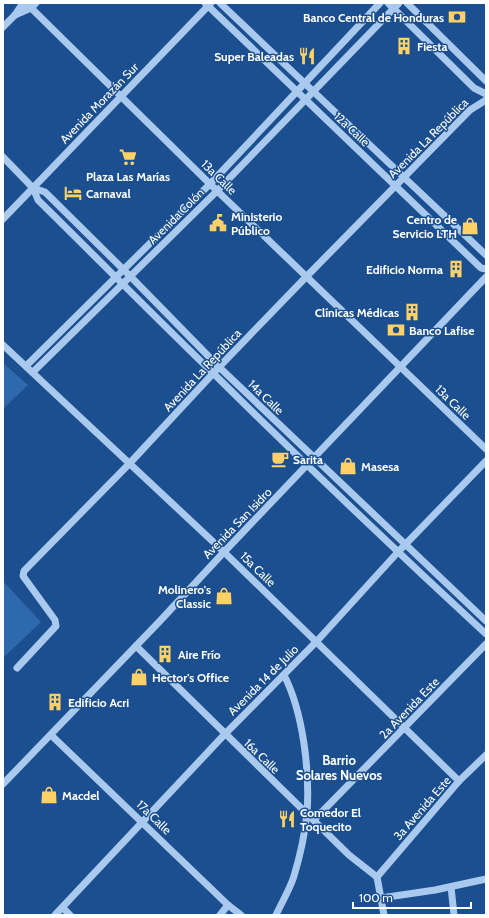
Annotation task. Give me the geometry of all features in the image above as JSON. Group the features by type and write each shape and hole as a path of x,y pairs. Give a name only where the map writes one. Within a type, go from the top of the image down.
{"street":[{"name":"13a Calle","path":"24,3 34,6 120,96 486,449"},
{"path":"3,27 24,3"},
{"name":"12a Calle","path":"220,3 486,255"},
{"name":"Avenida Colón","path":"26,366 210,184 380,3"},
{"path":"407,3 486,81"},
{"name":"12a Calle","path":"208,4 305,100 396,185 481,268 486,269"},
{"name":"Avenida Morazán Sur","path":"3,219 208,4"},
{"path":"394,5 476,90 486,94"},
{"name":"Avenida Colón","path":"33,372 217,191 313,92 394,5"},
{"path":"15,15 34,6"},
{"name":"Avenida La República","path":"17,668 56,626 55,620 22,573 130,464 219,367 396,185 470,110 486,100"},
{"name":"14a Calle","path":"3,158 33,188 38,200 213,374 398,552 486,634"},
{"name":"14a Calle","path":"33,188 45,192 131,276 219,367 486,621"},
{"name":"Avenida San Isidro","path":"3,784 51,736 486,277"},
{"name":"15a Calle","path":"3,344 317,641 459,781"},
{"name":"Avenida 14 de Julio","path":"55,915 144,823 224,735 317,641 398,552 486,461"},
{"name":"2a Avenida Este","path":"314,820 405,729 486,644"},
{"name":"16a Calle","path":"136,646 224,735 307,813 349,855 377,877"},
{"path":"276,915 294,877 307,813 304,745 292,691 284,675"},
{"name":"17a Calle","path":"51,736 144,823 228,905 241,915"},
{"name":"3a Avenida Este","path":"377,877 459,781 486,755"},
{"path":"377,877 384,915"},
{"path":"381,898 451,887 486,879"},
{"path":"451,887 454,915"},
{"path":"220,915 228,905"},
{"path":"63,908 70,915"}],"shaded area":[{"path":"3,363 28,385 3,409"},
{"path":"3,581 41,622 3,658"}],"place":[{"name":"Banco Central de Honduras","path":"457,17"},
{"name":"Fiesta","path":"404,46"},
{"name":"Super Baleadas","path":"307,56"},
{"name":"Plaza Las Marías","path":"128,157"},
{"name":"Carnaval","path":"73,193"},
{"name":"Ministerio Público","path":"218,223"},
{"name":"Centro de Servicio LTH","path":"470,226"},
{"name":"Edificio Norma","path":"456,269"},
{"name":"Clínicas Médicas","path":"412,312"},
{"name":"Banco Lafise","path":"396,330"},
{"name":"Sarita","path":"280,459"},
{"name":"Masesa","path":"348,466"},
{"name":"Molinero's Classic","path":"224,596"},
{"name":"Aire Frío","path":"165,654"},
{"name":"Hector's Office","path":"139,677"},
{"name":"Edificio Acri","path":"55,702"},
{"name":"Macdel","path":"49,795"},
{"name":"Comedor El Toquecito","path":"287,819"}],"district":[{"name":"Barrio Solares Nuevos","path":"339,768"}]}
